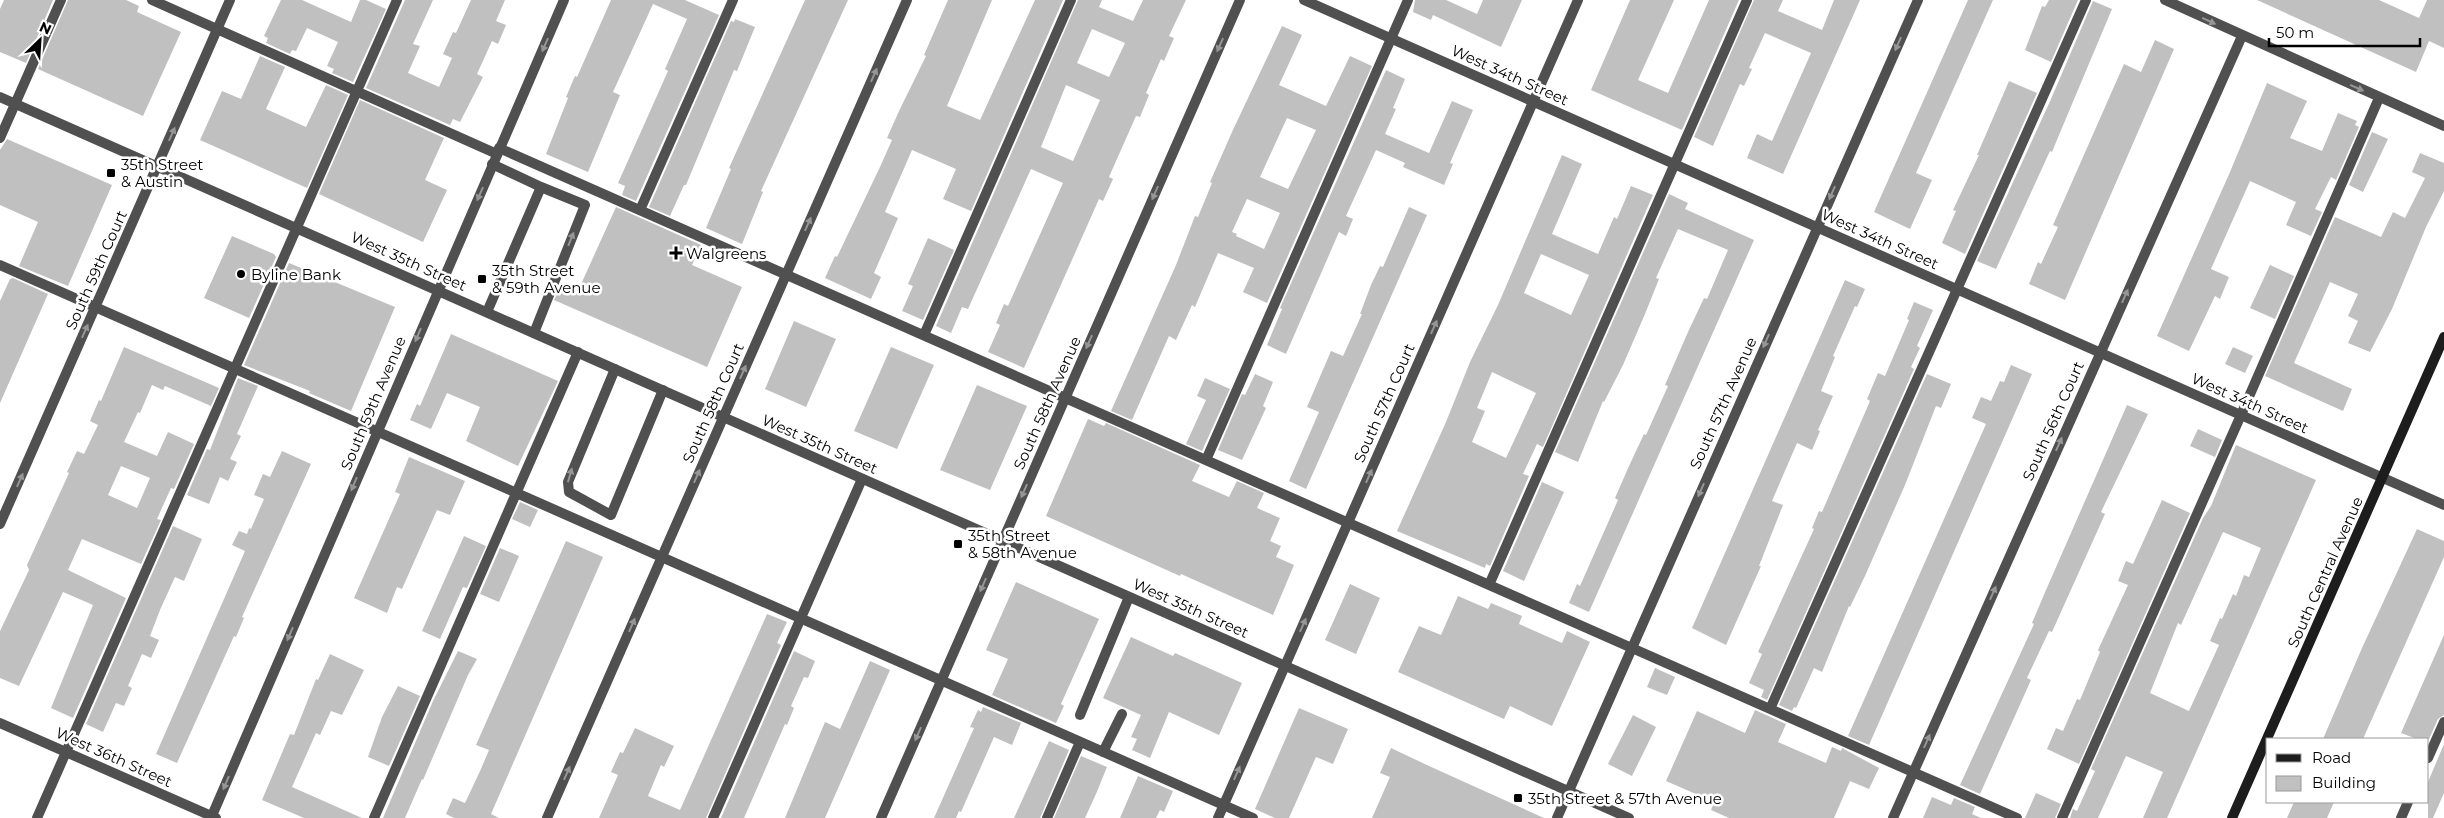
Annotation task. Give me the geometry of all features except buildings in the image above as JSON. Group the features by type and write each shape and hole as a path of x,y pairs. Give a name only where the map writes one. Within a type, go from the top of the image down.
{"main road":[{"name":"South Central Avenue","path":"2268,738 2444,337"},
{"name":"South Central Avenue","path":"2232,818 2266,741"}],"street":[{"path":"0,138 60,0"},
{"path":"152,0 498,151 640,210 2017,818"},
{"name":"South 59th Court","path":"0,524 230,0"},
{"path":"37,818 397,0"},
{"name":"South 59th Avenue","path":"213,817 377,431 564,0"},
{"path":"640,210 733,0"},
{"name":"South 58th Court","path":"547,818 906,0"},
{"path":"924,335 1071,0"},
{"name":"South 58th Avenue","path":"881,818 1240,0"},
{"name":"West 34th Street","path":"1304,0 2444,505"},
{"path":"1206,460 1408,0"},
{"name":"South 57th Court","path":"1218,818 1578,0"},
{"path":"1489,585 1673,164 1747,0"},
{"name":"South 57th Avenue","path":"1557,818 1816,227 1918,0"},
{"path":"1770,709 2086,0"},
{"path":"2165,0 2444,126"},
{"name":"South 56th Court","path":"1893,818 2242,36"},
{"name":"West 35th Street","path":"0,97 1629,818"},
{"path":"2062,818 2379,98"},
{"path":"492,164 584,205 534,333"},
{"path":"487,312 541,187"},
{"path":"0,264 1253,818"},
{"path":"374,818 578,352"},
{"path":"615,369 568,482 569,492 611,515 663,390"},
{"path":"713,818 862,479"},
{"path":"1080,715 1129,597"},
{"path":"1103,752 1122,714"},
{"path":"2429,756 2444,722"},
{"name":"West 36th Street","path":"0,723 213,817"},
{"path":"1047,818 1080,742"},
{"path":"2401,818 2408,803"}],"place":[{"name":"35th Street & Austin","path":"111,173"},
{"name":"Walgreens","path":"676,253"},
{"name":"Byline Bank","path":"241,274"},
{"name":"35th Street & 59th Avenue","path":"482,279"},
{"name":"35th Street & 58th Avenue","path":"958,544"},
{"name":"35th Street & 57th Avenue","path":"1518,798"}]}
